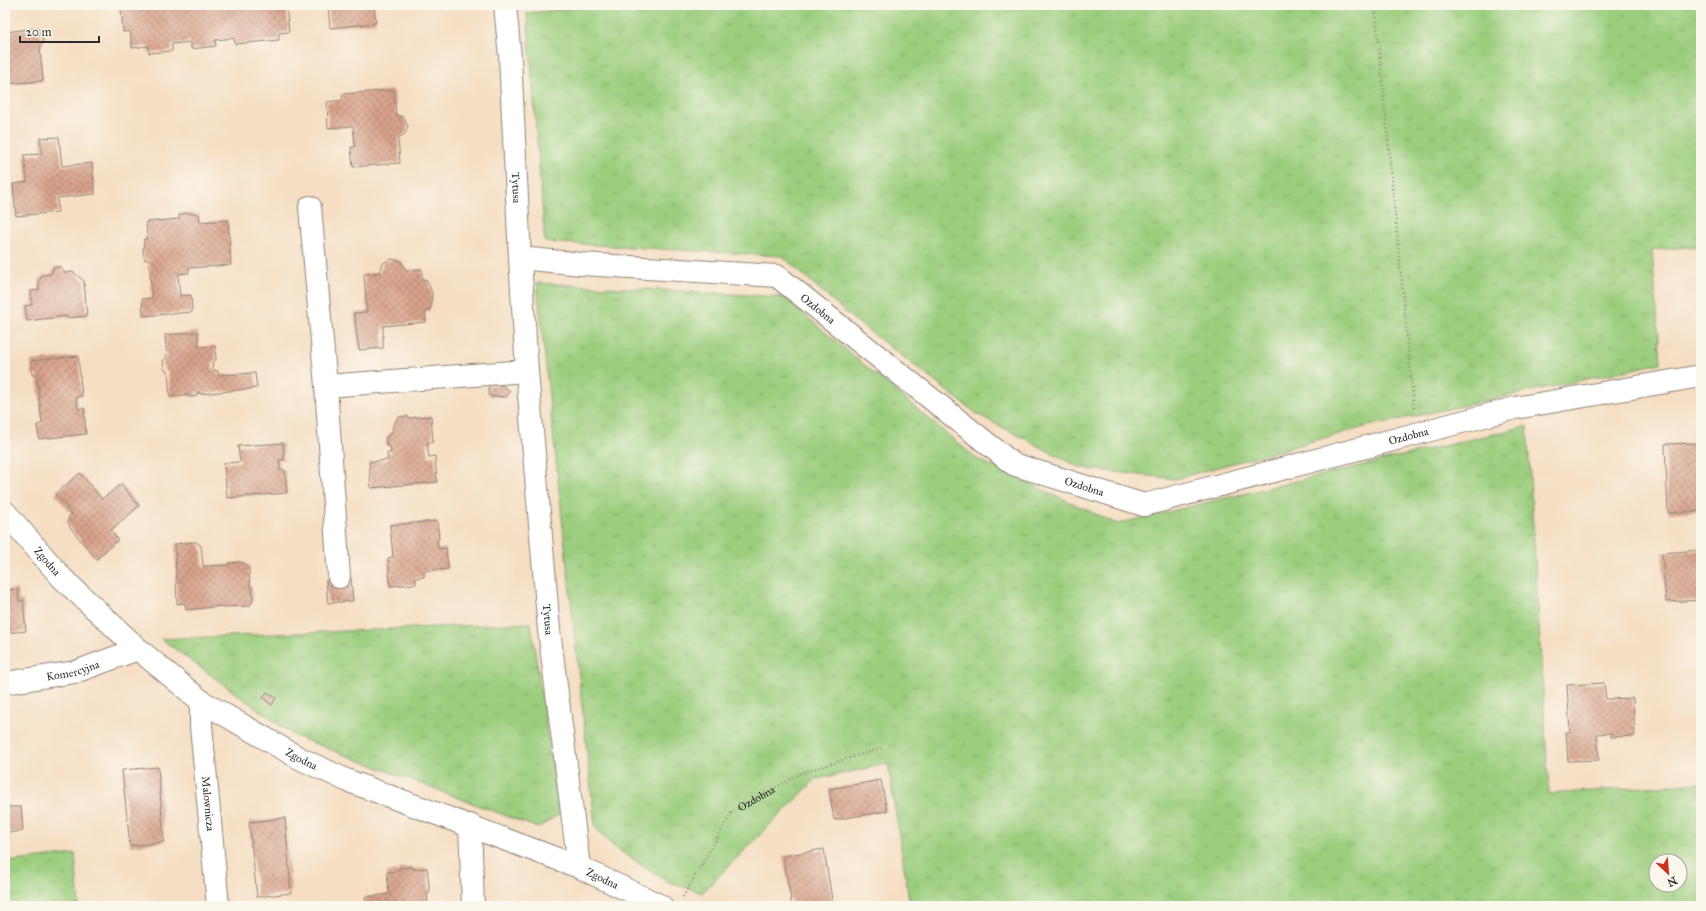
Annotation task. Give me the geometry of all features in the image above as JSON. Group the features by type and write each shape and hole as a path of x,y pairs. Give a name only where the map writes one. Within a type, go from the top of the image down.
{"street":[{"name":"Tytusa","path":"505,5 510,57 527,371 549,630 579,867"},
{"path":"310,207 326,386 339,577"},
{"name":"Ozdobna","path":"520,258 582,264 777,276 1013,464 1144,505 1515,408 1701,376"},
{"path":"326,386 527,371"},
{"name":"Zgodna","path":"5,512 62,578 138,649 201,701 299,758 339,777 579,867 661,906"},
{"name":"Komercyjna","path":"5,683 75,672 138,649"},
{"name":"Malownicza","path":"201,701 201,726 218,906"},
{"path":"470,825 474,906"}],"path":[{"path":"1375,5 1416,434"},
{"name":"Ozdobna","path":"682,899 732,812 801,773 883,748"}],"green space":[{"path":"609,5 1701,5 1701,246 1652,250 1661,363 1364,427 1175,479 1081,468 977,414 851,317 782,256 545,242 527,13"},
{"path":"537,283 783,297 977,459 1117,524 1527,426 1549,794 1701,783 1701,906 910,906 888,764 816,779 702,893 664,880 613,846 595,827"},
{"path":"531,623 559,814 538,828 295,736 161,639"},
{"path":"75,854 79,906 5,906 5,862"}],"building":[{"path":"127,5 286,5 289,32 279,33 279,40 235,44 234,38 215,40 216,46 191,49 191,42 172,44 172,51 149,53 148,46 132,48 130,31 123,32 121,9 127,8"},
{"path":"324,5 374,5 376,23 330,28 328,6 324,7"},
{"path":"38,28 39,35 43,39 43,43 40,48 43,81 6,84 5,67 8,67 5,32"},
{"path":"394,90 396,115 403,117 408,126 405,134 398,138 400,163 353,167 351,147 355,147 353,126 328,128 327,102 343,100 342,94"},
{"path":"59,137 62,166 92,163 95,194 57,198 58,212 16,216 13,184 27,182 24,155 42,154 40,138"},
{"path":"186,213 199,214 200,222 228,220 231,265 189,268 189,273 178,274 180,296 191,295 192,312 143,316 142,299 152,298 149,259 145,260 143,252 144,239 147,239 146,222 179,219 179,215"},
{"path":"392,259 401,261 406,270 422,269 422,279 427,280 432,293 431,306 429,311 425,311 426,322 383,326 383,348 359,350 354,313 367,312 364,274 380,272 383,263"},
{"path":"54,267 61,267 65,273 73,272 84,281 87,316 67,318 67,316 27,321 25,306 32,305 31,291 39,290 39,281 43,275 51,274"},
{"path":"198,332 199,347 215,346 216,360 212,363 213,370 218,371 218,375 255,373 257,388 200,394 198,392 196,396 193,397 188,396 186,393 185,395 170,397 168,372 164,369 163,361 167,357 165,335"},
{"path":"78,356 82,396 76,397 78,409 84,408 86,434 39,439 37,425 42,424 37,375 32,375 31,361"},
{"path":"489,385 502,385 510,391 506,397 489,396"},
{"path":"408,416 408,418 431,416 433,442 427,443 429,457 435,456 437,482 371,488 369,462 388,460 387,453 391,453 390,446 386,446 386,437 389,436 389,433 392,433 393,425 397,419"},
{"path":"283,443 284,460 279,460 280,470 285,470 287,493 227,498 224,463 240,462 238,446"},
{"path":"1701,443 1701,511 1668,513 1665,444"},
{"path":"80,473 102,499 121,484 139,506 111,530 118,540 96,559 69,526 69,516 72,514 55,494"},
{"path":"437,521 439,539 437,539 438,549 446,548 448,569 424,571 424,577 415,578 416,584 390,586 388,558 393,557 390,525"},
{"path":"196,542 201,546 203,566 229,565 229,563 241,562 246,564 249,568 250,587 252,587 253,600 250,606 221,606 186,610 185,603 177,604 175,544"},
{"path":"1701,550 1701,600 1666,602 1662,553"},
{"path":"351,578 353,601 328,603 326,580"},
{"path":"18,589 19,601 23,600 26,631 5,633 5,590"},
{"path":"1604,683 1606,699 1633,698 1635,736 1611,737 1611,733 1597,734 1599,760 1568,761 1566,732 1570,732 1567,685"},
{"path":"267,692 276,698 272,705 263,698"},
{"path":"158,767 164,842 130,846 122,770"},
{"path":"881,780 887,811 834,820 829,789"},
{"path":"5,804 9,807 21,807 23,831 5,833"},
{"path":"285,818 291,893 257,897 249,822"},
{"path":"824,849 833,906 792,906 783,856"},
{"path":"413,867 413,869 427,868 430,893 427,893 428,906 366,906 365,897 389,894 387,872 399,871 399,868"}]}
